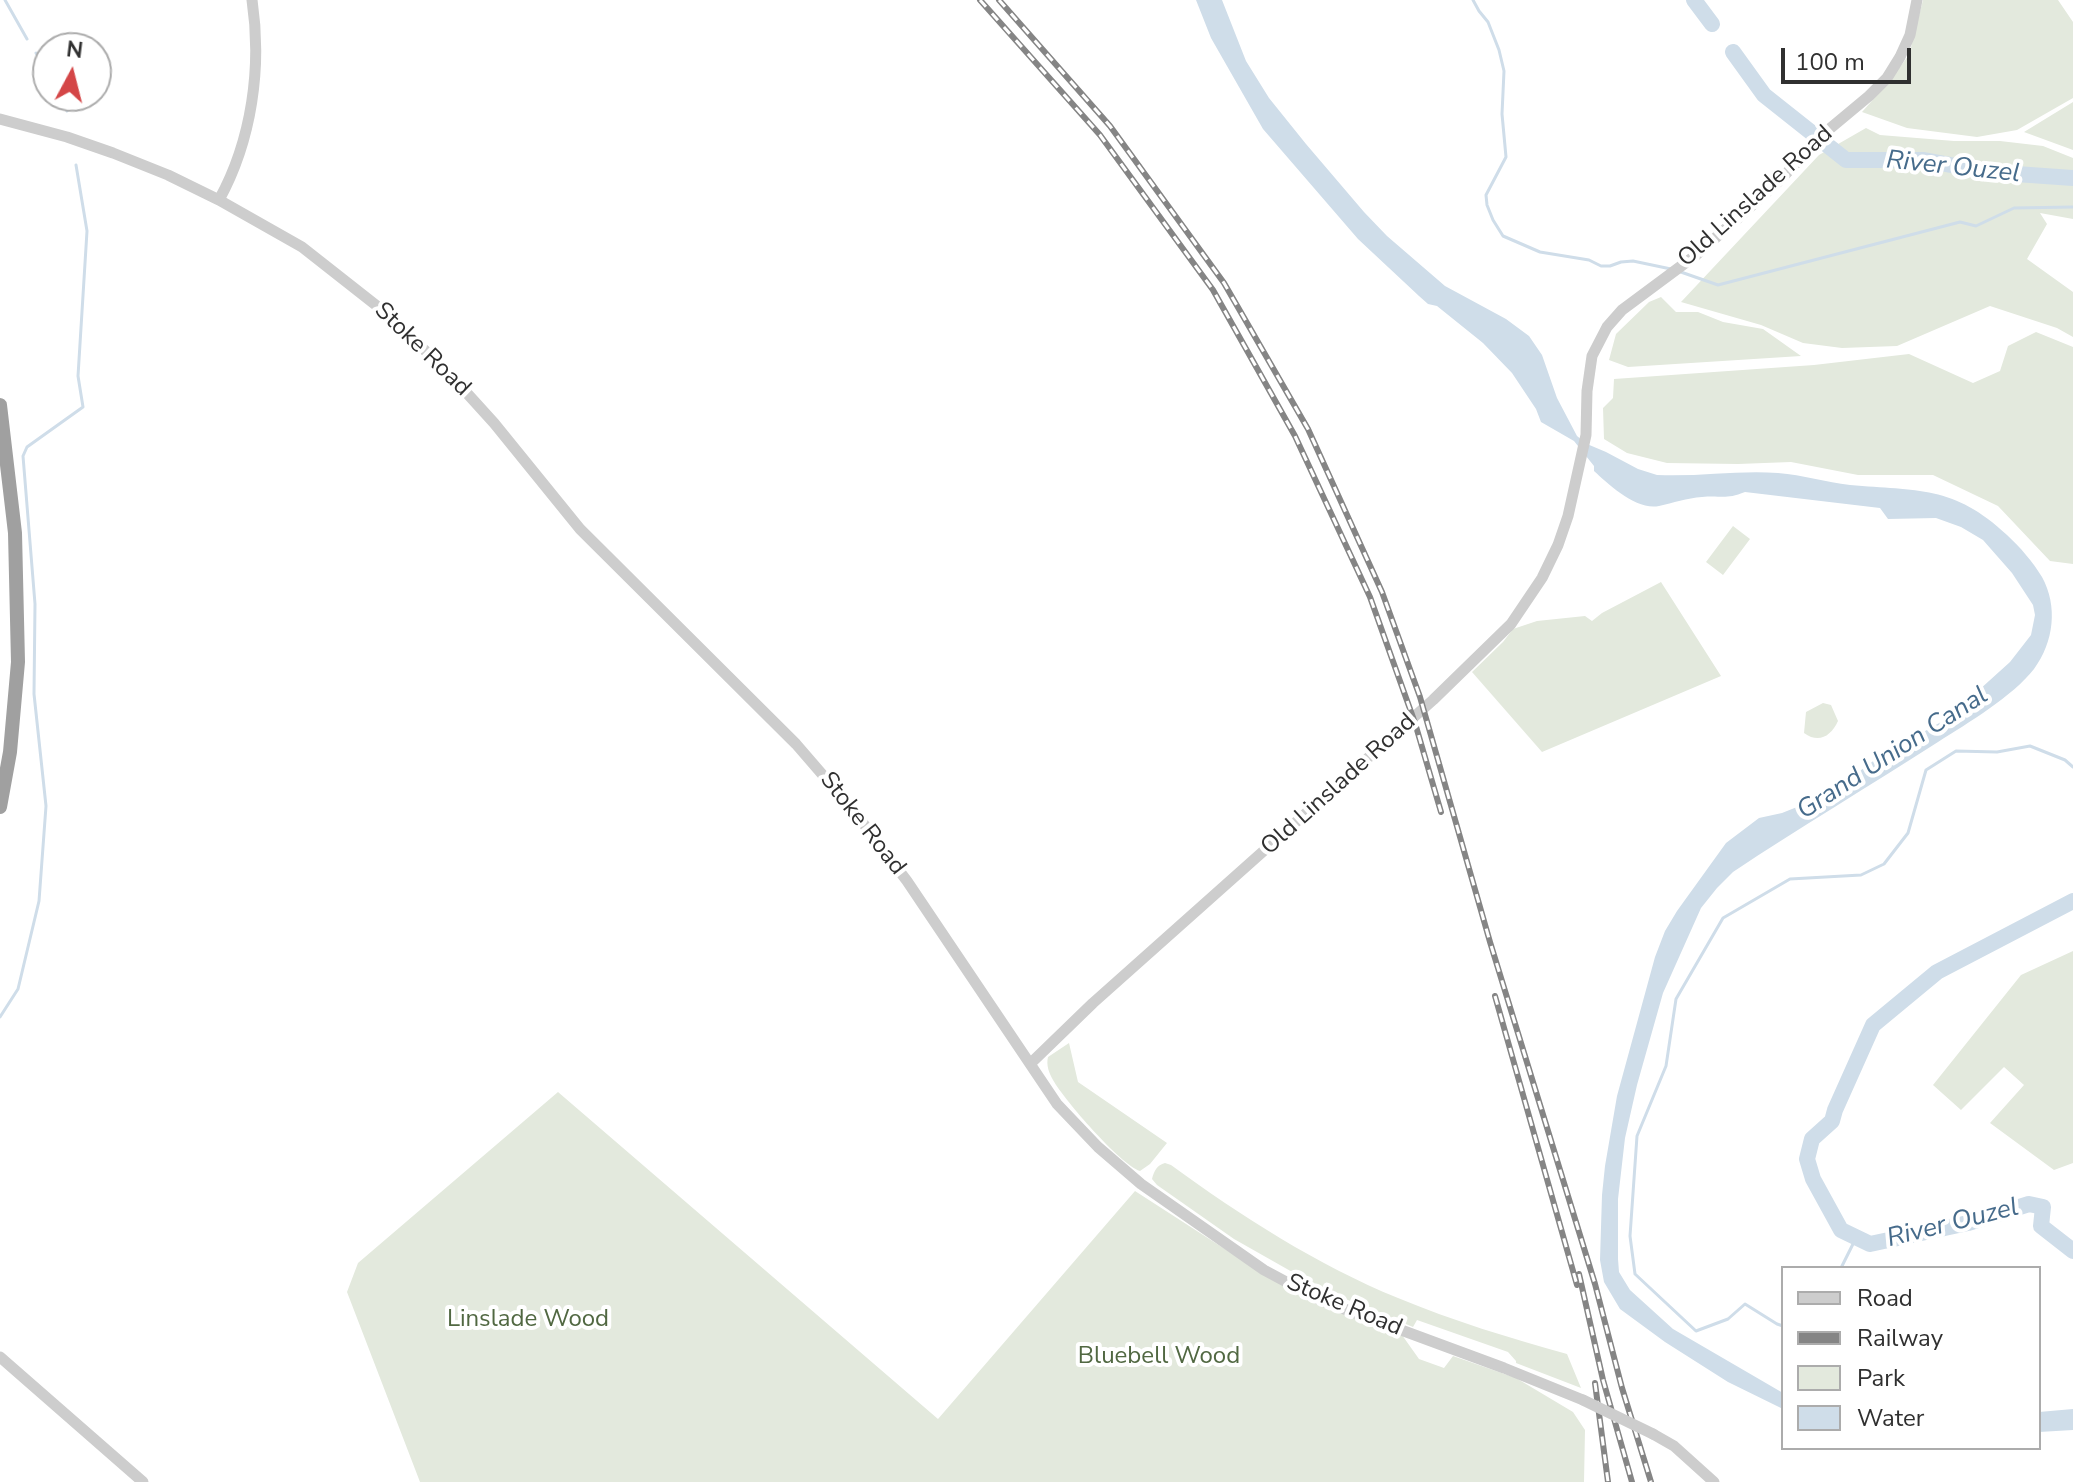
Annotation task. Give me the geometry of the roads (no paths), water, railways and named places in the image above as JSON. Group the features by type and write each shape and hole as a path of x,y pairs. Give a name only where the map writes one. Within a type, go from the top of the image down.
{"highway":[{"path":"0,405 15,533 18,662 10,752 0,807"}],"street":[{"path":"219,200 238,160 252,101 256,53 252,0"},
{"name":"Old Linslade Road","path":"1030,1064 1093,1003 1433,700 1511,624 1542,578 1568,516 1586,435 1592,356 1607,327 1622,310 1696,255 1887,78 1910,35 1917,0"},
{"name":"Stoke Road","path":"0,119 113,153 219,200 302,247 377,306 445,369 503,434 580,529 796,744 853,810 907,881 1057,1104 1098,1147 1141,1184 1264,1270 1320,1300 1583,1400 1674,1446 1714,1482"},
{"path":"0,1357 143,1482"}],"water":[{"name":"Grand Union Canal","path":"1196,0 1222,0 1246,61 1269,98 1387,236 1445,286 1506,319 1529,336 1542,355 1557,398 1577,436 1587,444 1657,475 1778,473 1850,485 1915,490 1952,499 1970,507 2007,535 2035,566 2047,588 2052,612 2050,636 2041,658 2025,679 1976,718 1733,872 1701,908 1663,993 1625,1138 1618,1199 1619,1272 1630,1290 1673,1329 1781,1392 1781,1408 1728,1382 1665,1342 1620,1309 1604,1282 1600,1260 1605,1166 1617,1096 1655,957 1677,911 1726,843 1759,818 1807,803 1841,785 1876,759 1948,718 2010,662 2031,635 2035,615 2033,605 2012,573 1983,540 1961,527 1936,518 1888,519 1880,508 1745,492 1659,506 1632,501 1594,471 1594,466 1574,441 1541,422 1512,373 1483,343 1437,306 1428,304 1358,239 1263,129 1211,38"},
{"path":"2073,1409 2073,1430 2041,1432 2041,1412"}],"waterway":[{"path":"5,0 27,39"},
{"path":"1473,0 1488,22 1504,71 1502,114 1506,157 1486,195 1493,220 1503,236 1540,252 1589,260 1601,266 1633,261 1671,269"},
{"name":"River Ouzel","path":"1694,0 1712,24"},
{"name":"River Ouzel","path":"1733,52 1764,95 1846,160 1924,160 1988,172 2073,178"},
{"path":"0,1017 18,989 39,901 46,806 34,694 35,604 23,456 27,447 83,407 78,376 87,231 76,165"},
{"path":"1678,271 1718,285 1960,222 1976,226 2014,208 2073,207"},
{"path":"1781,1325 1745,1304 1728,1319 1696,1331 1635,1274 1630,1236 1637,1136 1666,1066 1676,999 1723,918 1790,879 1861,875 1884,864 1908,833 1926,770 1956,751 1997,752 2030,746 2065,760 2073,767"},
{"name":"River Ouzel","path":"2073,901 1937,972 1873,1025 1832,1121 1812,1139 1807,1159 1813,1179 1841,1230 1870,1244 1968,1223 2029,1204 2043,1207 2041,1226 2073,1251"},
{"path":"1842,1266 1856,1238"}],"railway":[{"path":"980,0 1100,135 1213,290 1295,436 1370,597 1415,723 1441,812"},
{"path":"999,0 1110,126 1224,283 1308,429 1382,592 1420,697 1651,1482"},
{"path":"1495,996 1577,1285"},
{"path":"1579,1274 1603,1380 1632,1482"},
{"path":"1595,1383 1608,1482"}],"park label":[{"name":"Linslade Wood","path":"528,1320"},
{"name":"Bluebell Wood","path":"1159,1357"}]}
